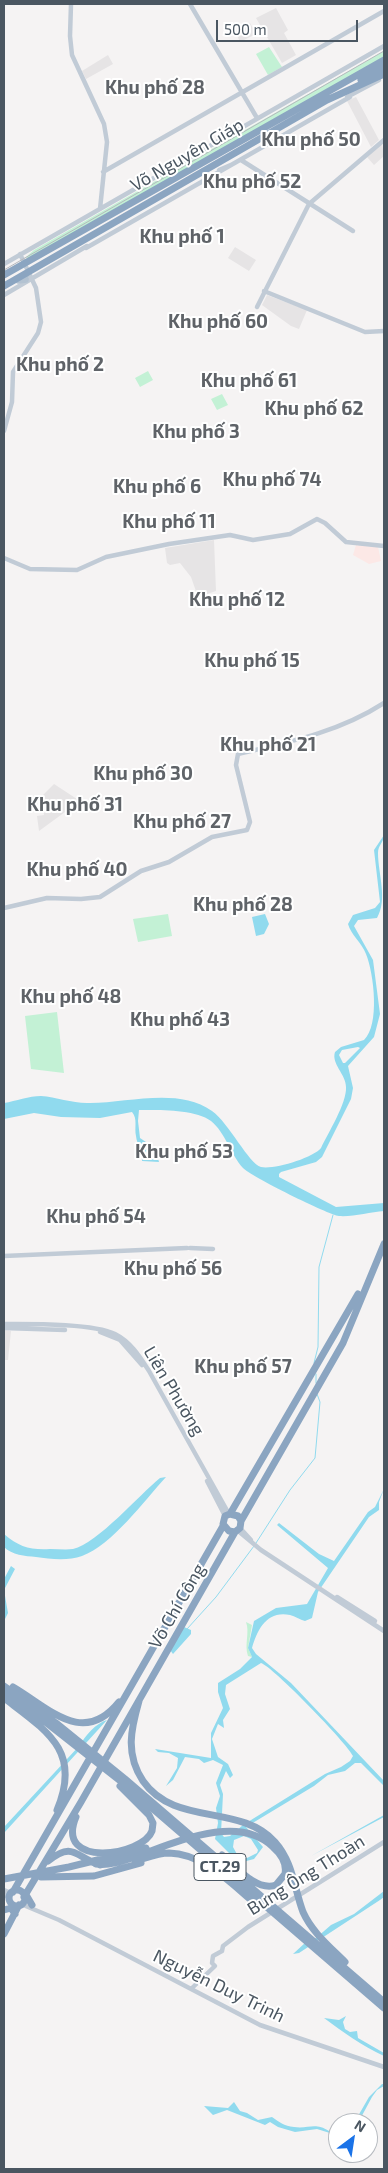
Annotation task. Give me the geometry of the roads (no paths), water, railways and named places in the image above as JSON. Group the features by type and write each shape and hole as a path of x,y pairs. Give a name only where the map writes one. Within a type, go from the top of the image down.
{"highway":[{"name":"Võ Nguyên Giáp","path":"306,105 340,93 384,70"},
{"name":"Võ Nguyên Giáp","path":"4,279 46,267 333,102 340,93 384,70"},
{"name":"Võ Nguyên Giáp","path":"4,287 189,172 306,105 384,70"},
{"path":"340,93 355,94"},
{"name":"Võ Nguyên Giáp","path":"4,275 26,272"},
{"path":"373,1267 384,1236"},
{"path":"373,1267 384,1244"},
{"name":"Võ Chí Công","path":"4,1934 330,1367 348,1334 373,1267"},
{"name":"Võ Chí Công","path":"9,1898 74,1789 225,1521 373,1267"},
{"path":"286,1419 296,1424"},
{"path":"238,1516 238,1527 227,1533 225,1521 238,1516"},
{"path":"4,1682 63,1719 78,1724 93,1722 114,1709 151,1654"},
{"name":"CT.29","path":"4,1686 125,1779 384,2001"},
{"name":"CT.29","path":"4,1693 35,1711 123,1783 384,2008"},
{"path":"4,1698 47,1732 55,1741 63,1759 65,1767 63,1795 48,1831"},
{"path":"139,1701 131,1728 130,1746 135,1765 144,1781 156,1795 169,1804 186,1811 220,1818 260,1830 282,1851 293,1874 303,1911 310,1926 384,2001"},
{"name":"Võ Chí Công","path":"82,1801 82,1794 124,1720 130,1714"},
{"path":"54,1728 145,1811 153,1827 151,1835 146,1840 108,1853 96,1854 81,1848 73,1835 73,1823 82,1801"},
{"path":"96,1864 112,1864 219,1830 249,1833 269,1844 283,1860 286,1871 284,1877 273,1886 257,1883 125,1779"},
{"path":"4,1881 77,1866 219,1830 242,1828 259,1833 282,1851"},
{"path":"43,1866 60,1852 69,1850 96,1864 116,1866 158,1855 175,1854 202,1862 384,2008"},
{"path":"4,1881 45,1876 100,1875 175,1854"},
{"path":"21,1892 22,1902 13,1910 9,1898 21,1892"},
{"path":"22,1902 32,1905"}],"main road":[{"name":"Võ Chí Công","path":"225,1521 300,1393"},
{"name":"Võ Chí Công","path":"238,1527 302,1415"},
{"name":"Võ Chí Công","path":"58,1814 124,1700"},
{"name":"Võ Chí Công","path":"89,1788 139,1701"},
{"name":"Võ Chí Công","path":"4,1938 17,1916 22,1902"}],"street":[{"path":"71,4 70,36 72,55 104,124 106,142 100,209"},
{"path":"190,4 257,118"},
{"path":"104,172 384,11"},
{"path":"4,295 26,272 100,209 384,46"},
{"path":"46,267 85,248 206,178 243,159 333,102 355,94 384,70"},
{"path":"257,307 309,204 384,140"},
{"path":"243,159 309,204 353,231"},
{"path":"4,264 26,272 85,248"},
{"path":"4,431 12,402 12,372 39,330 40,306 26,272"},
{"path":"264,291 365,332 384,331"},
{"path":"4,558 30,570 77,570 106,557 169,544 230,535 253,540 290,534 317,520 324,523 346,542 384,546"},
{"path":"4,908 47,898 81,899 107,894 141,871 170,862 212,838 247,830 250,822 236,761 238,754 333,729 349,723 384,703"},
{"path":"4,1256 189,1248 213,1249"},
{"name":"Liên Phường","path":"4,1326 98,1329 124,1340 141,1357 193,1452 218,1502 225,1521"},
{"name":"Liên Phường","path":"193,1452 225,1521"},
{"path":"238,1527 253,1543"},
{"path":"238,1527 253,1543 384,1629"},
{"name":"Bưng Ông Thoàn","path":"191,1989 214,1964 213,1956 222,1951 222,1946 384,1842"},
{"path":"4,1890 9,1898"},
{"name":"Nguyễn Duy Trinh","path":"22,1902 267,2028 384,2068"},
{"name":"Nguyễn Duy Trinh","path":"32,1905 48,1915"}],"water":[{"path":"384,835 378,853 382,886 380,911 377,918 358,920 354,926 373,960 380,1014 374,1037 348,1066 353,1088 351,1099 322,1157 316,1162 281,1172 279,1177 336,1207 384,1203 384,1211 339,1216 274,1186 243,1168 216,1126 211,1121 196,1114 176,1111 139,1110 140,1138 155,1148 159,1162 142,1161 135,1118 132,1112 100,1118 61,1117 34,1113 4,1119 4,1103 36,1096 84,1103 168,1098 199,1104 212,1111 225,1124 251,1159 261,1167 283,1165 317,1152 337,1118 346,1094 344,1078 335,1061 335,1052 341,1047 364,1040 369,1033 372,1023 374,999 369,963 364,950 348,924 353,915 375,908 380,902 374,850","holes":["360,1048 345,1063 343,1063 339,1055 342,1050"]},
{"path":"265,914 269,924 264,934 256,936 252,917"},
{"path":"166,1477 116,1532 105,1542 82,1556 71,1559 59,1559 27,1556 7,1550 4,1547 4,1534 20,1545 31,1548 73,1549 83,1545 106,1528 160,1478"},
{"path":"384,1489 379,1502 379,1510 369,1517 318,1592 312,1618 305,1621 282,1614 269,1618 260,1628 252,1648 256,1654 291,1683 384,1781 384,1786 361,1763 355,1763 345,1771 328,1775 314,1786 246,1827 263,1847 254,1859 239,1863 215,1839 218,1823 216,1808 220,1796 216,1783 223,1765 213,1760 204,1763 199,1759 185,1757 173,1780 166,1786 177,1768 178,1758 169,1753 158,1752 155,1749 211,1758 211,1733 223,1708 218,1692 218,1683 240,1669 252,1657 248,1648 254,1621 276,1608 307,1604 328,1568 277,1525 279,1523 319,1554 334,1561 368,1512 375,1507","holes":["261,1663 268,1667 309,1706 353,1756 350,1761 341,1767 325,1774 243,1825 230,1836 224,1837 221,1833 223,1794 220,1785 226,1771 230,1778 233,1775 228,1764 218,1757 212,1739 218,1724 224,1728 223,1720 230,1709 225,1694 226,1685","244,1836 251,1839 258,1850 257,1853 247,1858 238,1856 233,1847 234,1840"]},
{"path":"11,1566 15,1569 4,1590 4,1579"},
{"path":"4,1590 8,1613 4,1621"},
{"path":"184,1627 191,1630 191,1634 173,1654 170,1650"},
{"path":"107,1720 4,1833 4,1827 88,1734 99,1724"},
{"path":"384,1815 384,1817 311,1856"},
{"path":"384,1891 384,1897 380,1900 299,1953 293,1954 306,1942 316,1938 331,1925 354,1914"},
{"path":"346,2016 343,2022 345,2029 350,2032 357,2031 358,2038 384,2053 384,2056 360,2043 324,2018 339,2020"},
{"path":"384,2084 372,2097 363,2113 360,2113 369,2097"},
{"path":"234,2102 240,2111 258,2120 272,2117 287,2126 316,2126 324,2128 328,2132 317,2129 295,2132 278,2127 270,2122 265,2125 227,2110 213,2115 204,2106 228,2108"}],"waterway":[{"path":"314,1363 318,1347 319,1267 333,1215"},
{"path":"316,1374 316,1383"},
{"path":"256,1543 290,1490 315,1458 320,1402 317,1394"},
{"path":"187,1629 216,1597 254,1546"}],"railway":[{"path":"4,270 384,51"}],"district":[{"name":"Khu phố 28","path":"155,88"},
{"name":"Khu phố 50","path":"311,140"},
{"name":"Khu phố 52","path":"252,182"},
{"name":"Khu phố 1","path":"182,237"},
{"name":"Khu phố 60","path":"218,322"},
{"name":"Khu phố 2","path":"60,365"},
{"name":"Khu phố 61","path":"249,381"},
{"name":"Khu phố 62","path":"314,409"},
{"name":"Khu phố 3","path":"196,432"},
{"name":"Khu phố 74","path":"272,480"},
{"name":"Khu phố 6","path":"157,487"},
{"name":"Khu phố 11","path":"169,522"},
{"name":"Khu phố 12","path":"237,600"},
{"name":"Khu phố 15","path":"252,661"},
{"name":"Khu phố 21","path":"268,745"},
{"name":"Khu phố 30","path":"143,774"},
{"name":"Khu phố 31","path":"75,805"},
{"name":"Khu phố 27","path":"182,822"},
{"name":"Khu phố 40","path":"77,870"},
{"name":"Khu phố 28","path":"243,905"},
{"name":"Khu phố 48","path":"71,997"},
{"name":"Khu phố 43","path":"180,1020"},
{"name":"Khu phố 53","path":"184,1152"},
{"name":"Khu phố 54","path":"96,1217"},
{"name":"Khu phố 56","path":"173,1269"},
{"name":"Khu phố 57","path":"243,1367"}]}
